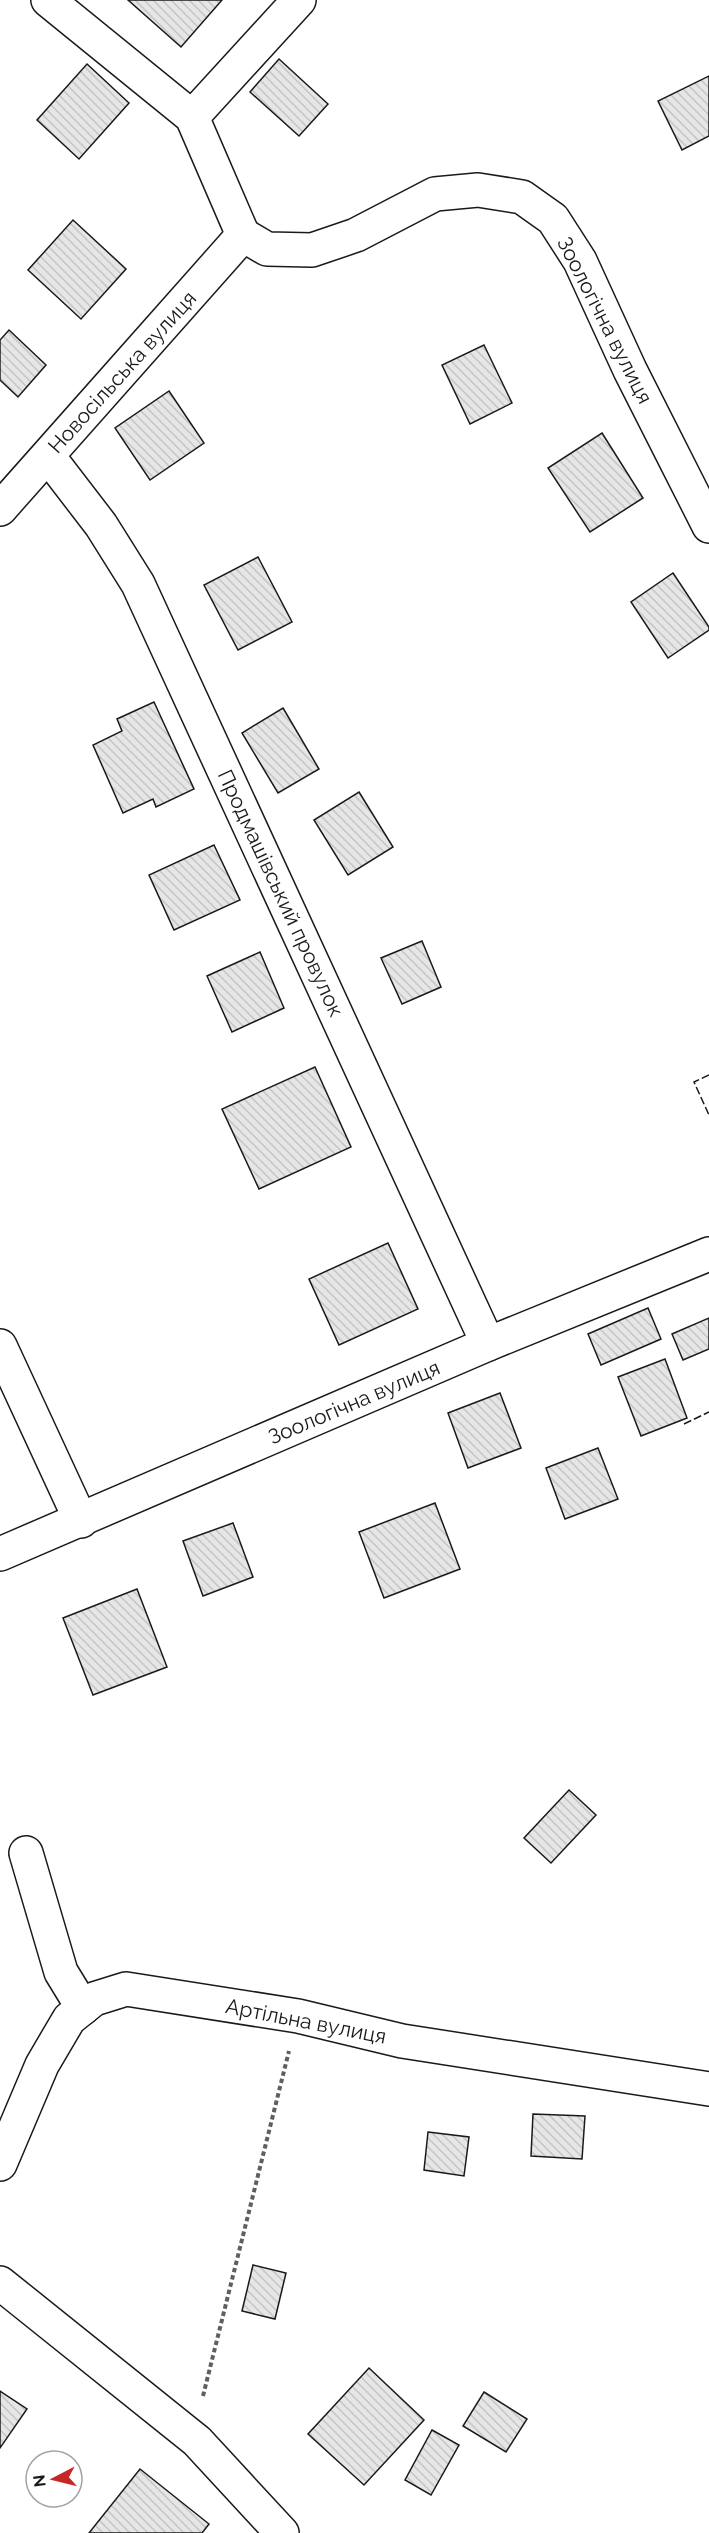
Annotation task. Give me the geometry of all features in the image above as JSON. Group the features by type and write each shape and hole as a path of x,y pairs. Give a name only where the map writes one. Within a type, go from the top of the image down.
{"street":[{"path":"48,0 192,117 243,235"},
{"path":"192,117 298,0"},
{"name":"Зоологічна вулиця","path":"243,235 267,249 312,250 356,235 435,194 478,190 522,197 553,219 580,261 630,370 709,526"},
{"name":"Новосільська вулиця","path":"0,509 243,235"},
{"name":"Продмашівський провулок","path":"48,456 101,525 138,584 488,1344"},
{"name":"Зоологічна вулиця","path":"0,1554 488,1344 709,1254"},
{"path":"0,1346 81,1521"},
{"path":"26,1853 60,1972 83,2008"},
{"name":"Артільна вулиця","path":"0,2164 42,2065 69,2019 94,1999 126,1989 298,2016 402,2041 709,2089"},
{"path":"0,2283 198,2441 282,2533"}],"path":[{"path":"198,2441 202,2397 298,2016"}],"building":[{"path":"128,0 222,0 181,47"},
{"path":"279,59 328,104 299,136 250,92"},
{"path":"87,64 129,103 79,159 37,120"},
{"path":"709,76 709,136 682,150 658,101"},
{"path":"73,220 126,269 81,319 28,270"},
{"path":"9,330 46,365 18,397 0,380 0,340"},
{"path":"484,345 512,403 470,424 442,365"},
{"path":"169,391 204,443 150,480 115,428"},
{"path":"602,433 643,498 590,532 548,468"},
{"path":"258,557 292,622 238,650 204,585"},
{"path":"673,573 709,630 668,658 631,602"},
{"path":"154,702 194,789 156,807 153,799 123,813 93,745 122,731 117,719"},
{"path":"283,708 319,769 278,793 242,733"},
{"path":"359,792 393,847 348,875 314,820"},
{"path":"214,845 240,900 174,930 149,875"},
{"path":"422,941 441,987 402,1004 381,958"},
{"path":"260,952 284,1008 232,1032 207,976"},
{"path":"315,1067 351,1147 259,1189 222,1109"},
{"path":"388,1243 418,1309 339,1345 309,1279"},
{"path":"648,1308 661,1339 601,1365 588,1334"},
{"path":"709,1318 709,1349 683,1360 672,1334"},
{"path":"665,1359 687,1418 641,1436 618,1377"},
{"path":"500,1393 521,1448 468,1468 448,1413"},
{"path":"598,1448 618,1499 565,1519 546,1468"},
{"path":"435,1503 460,1569 384,1598 359,1532"},
{"path":"233,1523 253,1577 203,1596 183,1541"},
{"path":"137,1589 167,1667 93,1695 63,1618"},
{"path":"569,1790 596,1815 551,1863 524,1838"},
{"path":"533,2114 585,2116 582,2159 531,2156"},
{"path":"428,2132 469,2137 464,2176 424,2170"},
{"path":"253,2265 286,2273 275,2319 242,2311"},
{"path":"369,2368 424,2420 364,2485 308,2434"},
{"path":"0,2391 27,2409 0,2448"},
{"path":"484,2392 527,2419 506,2452 463,2426"},
{"path":"432,2430 459,2445 431,2495 405,2480"},
{"path":"140,2469 209,2524 202,2533 89,2533"}],"fence":[{"path":"709,1075 694,1082 709,1115"},
{"path":"684,1424 709,1412"}]}
